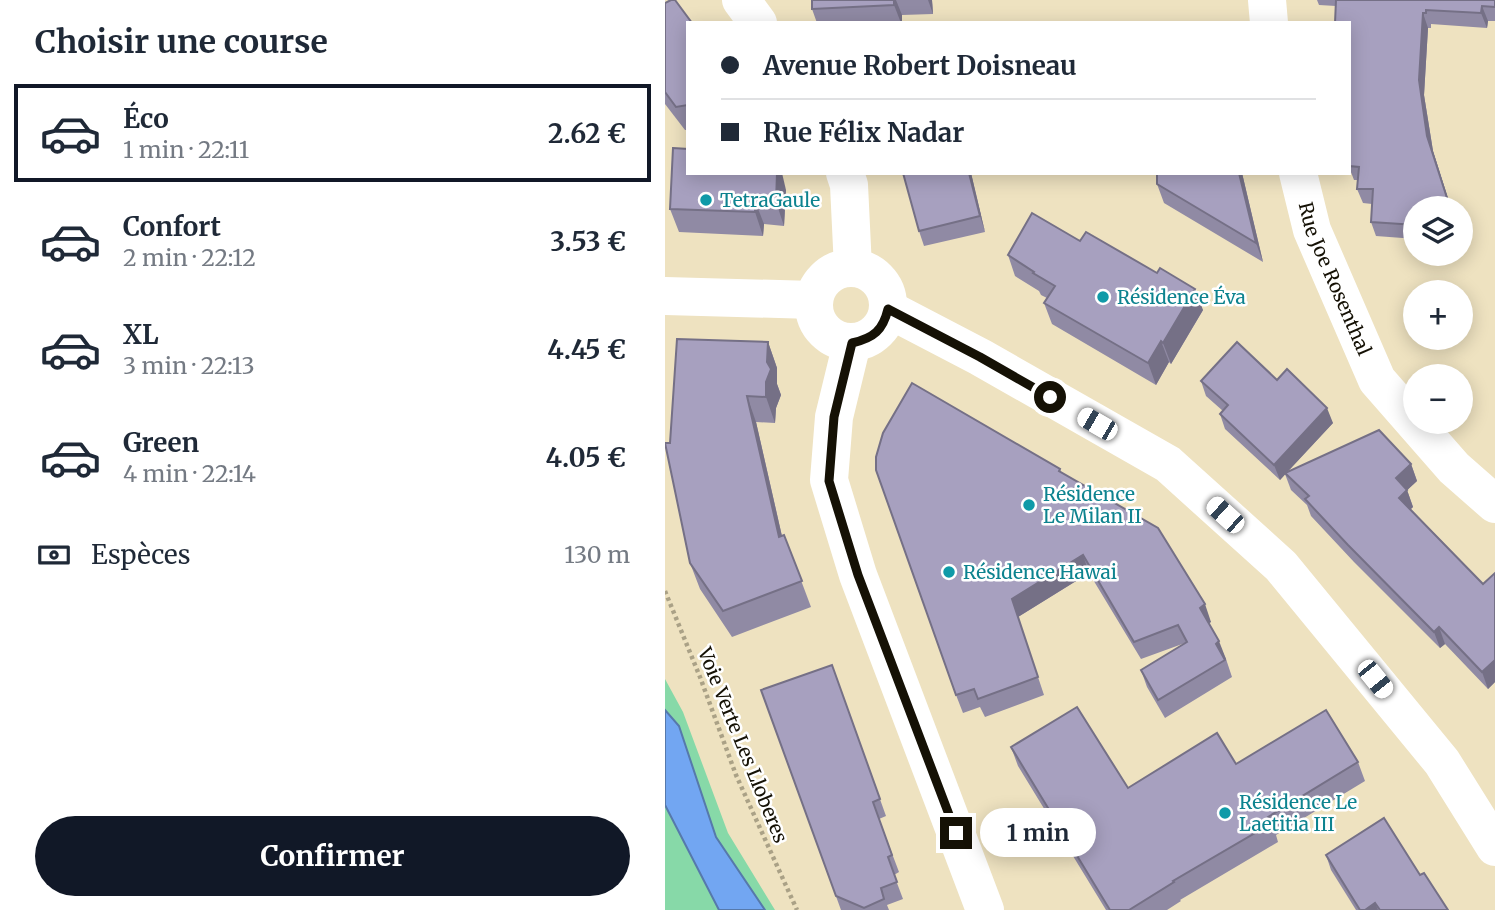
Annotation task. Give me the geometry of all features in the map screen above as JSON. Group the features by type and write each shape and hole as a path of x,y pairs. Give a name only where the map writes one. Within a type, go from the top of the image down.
{"street":[{"path":"741,0 757,21"},
{"path":"1267,0 1269,21"},
{"path":"846,175 849,186 853,268"},
{"name":"Rue Joe Rosenthal","path":"1298,175 1312,230 1377,380 1454,468 1495,505"},
{"path":"853,268 875,277 883,286 888,309 880,329 872,336 852,343 827,335 814,314 814,300 816,289 831,273 853,268"},
{"path":"665,296 814,300"},
{"path":"888,309 980,357 1168,464 1281,566 1442,762 1495,848"},
{"path":"852,343 834,417 829,481 858,575 985,910"}],"path":[{"name":"Voie Verte Les Lloberes","path":"665,591 736,775 797,910"}],"green space":[{"path":"665,679 683,712 728,833 775,910 665,910"}],"water":[{"path":"665,710 679,726 716,837 765,910 719,910 665,805"}],"building":[{"path":"675,0 691,21 686,21 686,105 676,107 665,92 665,3"},
{"path":"812,0 894,0 894,5 812,9"},
{"path":"1336,0 1495,0 1495,7 1482,6 1481,13 1426,10 1426,13 1423,13 1419,80 1427,136 1446,196 1403,196 1403,224 1371,222 1373,189 1357,189 1359,167 1351,166 1351,21 1335,21"},
{"path":"673,148 686,149 686,175 777,175 776,202 755,201 755,212 670,209"},
{"path":"904,175 970,175 980,216 919,231"},
{"path":"1157,175 1239,175 1256,243 1157,184"},
{"path":"1032,213 1080,241 1086,232 1157,273 1160,268 1195,289 1148,363 1044,303 1055,286 1008,255"},
{"path":"677,339 768,342 767,362 771,369 766,382 766,397 747,396 779,537 784,535 802,581 723,611 690,563 665,443 670,443"},
{"path":"1237,342 1277,380 1287,369 1327,408 1274,465 1220,414 1228,405 1201,381"},
{"path":"912,383 1158,528 1205,604 1200,608 1219,641 1216,644 1225,660 1158,700 1141,670 1187,642 1178,625 1134,642 1083,555 1012,599 1038,677 978,699 974,689 956,695 876,470 876,457 883,433"},
{"path":"1379,430 1411,464 1396,478 1407,490 1399,498 1483,584 1495,573 1495,660 1482,672 1439,627 1434,632 1348,545 1305,499 1309,496 1285,473"},
{"path":"832,665 880,799 873,802 892,855 888,857 897,882 881,888 884,899 864,908 836,896 761,690"},
{"path":"1077,707 1128,788 1217,733 1236,764 1326,710 1358,762 1268,817 1272,823 1129,910 1110,910 1011,747"},
{"path":"1384,818 1420,875 1424,873 1448,910 1380,910 1375,903 1365,910 1360,910 1326,855"}],"place":[{"name":"TetraGaule","path":"706,200"},
{"name":"Résidence Éva","path":"1103,297"},
{"name":"Résidence Le Milan II","path":"1029,505"},
{"name":"Résidence Hawai","path":"949,572"},
{"name":"Résidence Le Laetitia III","path":"1225,813"}],"route":[{"path":"956,833 858,575 829,481 834,417 852,343 863,341 880,329 888,309 1050,397"}]}
